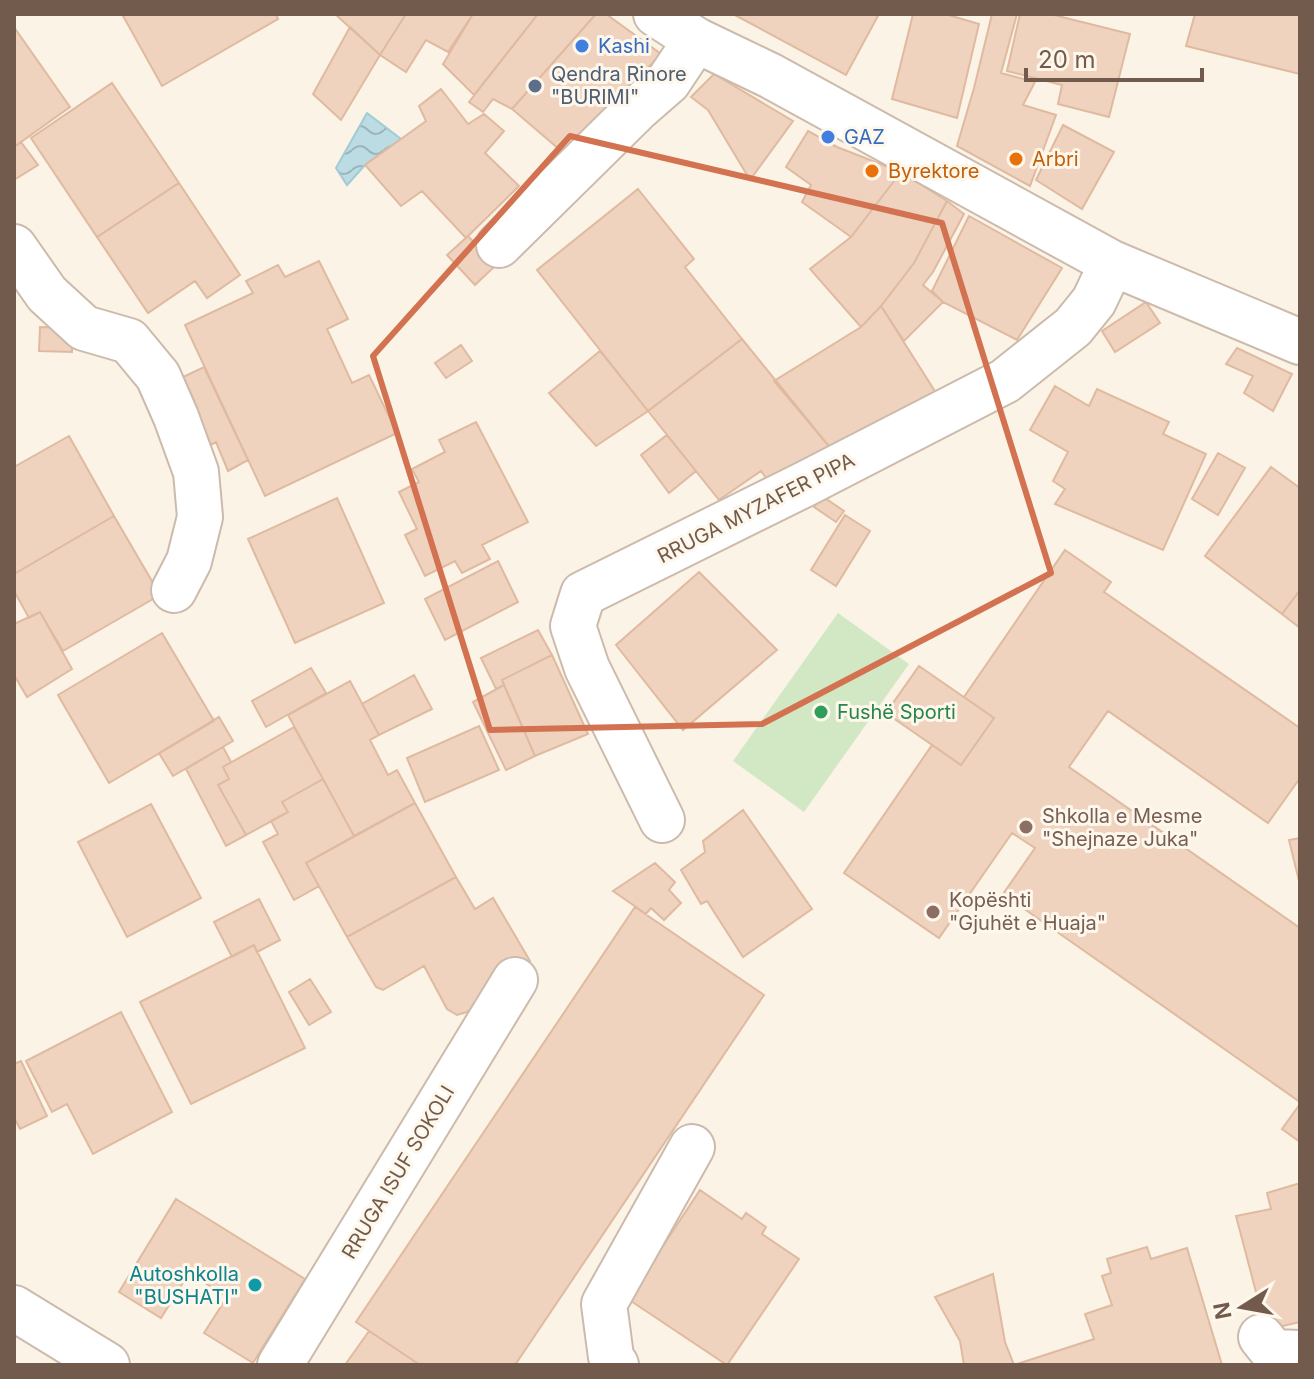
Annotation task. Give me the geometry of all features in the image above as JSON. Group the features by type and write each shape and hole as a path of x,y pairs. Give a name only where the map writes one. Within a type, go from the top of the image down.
{"street":[{"path":"656,14 696,40 771,76 1112,263 1300,342"},
{"path":"499,245 668,82 696,40"},
{"path":"14,247 47,294 84,328 129,341 158,376 196,472 200,517 189,561 174,590"},
{"name":"RRUGA MYZAFER PIPA","path":"662,820 587,668 573,626 583,594 1005,381 1073,327 1094,301 1112,263"},
{"name":"RRUGA ISUF SOKOLI","path":"280,1365 515,980"},
{"path":"616,1365 611,1357 604,1304 692,1147"},
{"path":"14,1308 107,1365"}],"highlighted area":[{"path":"570,136 942,223 1051,573 762,724 490,730 373,356"}],"green space":[{"name":"Fushë Sporti","path":"838,613 909,664 804,812 733,761"}],"water":[{"path":"367,113 401,139 365,165 347,185 336,168"}],"building":[{"path":"122,14 276,14 278,19 162,86"},
{"path":"335,14 406,14 380,55"},
{"path":"406,14 473,14 448,52 426,40 406,72 380,55"},
{"path":"473,14 538,14 474,95 443,64"},
{"path":"538,14 596,14 512,109 493,99 483,112 469,102"},
{"path":"596,14 606,14 661,54 566,155 512,109"},
{"path":"733,14 879,14 846,75"},
{"path":"913,14 945,14 979,24 957,118 892,99"},
{"path":"992,14 1017,14 1001,73 1035,82 1023,105 1056,115 1030,186 957,146"},
{"path":"1020,14 1050,14 1130,34 1109,117 1058,104 1062,85 1007,71"},
{"path":"1195,14 1300,14 1300,74 1186,46"},
{"path":"14,27 70,107 14,147"},
{"path":"350,27 380,55 341,120 313,94"},
{"path":"714,74 793,121 750,180 708,110 691,97"},
{"path":"112,83 179,183 97,237 31,138"},
{"path":"441,89 468,124 484,114 504,131 485,153 519,186 466,238 422,191 401,206 365,165 426,121 419,106"},
{"path":"1063,125 1114,152 1082,209 1036,180"},
{"path":"808,131 837,147 901,172 851,237 802,202 811,185 786,167"},
{"path":"21,142 38,165 14,180 14,147"},
{"path":"901,172 947,201 914,263 861,327 810,269 851,237"},
{"path":"179,183 240,275 207,298 195,281 148,313 97,237"},
{"path":"638,189 694,259 685,267 742,339 648,411 537,270"},
{"path":"947,201 964,214 923,285 943,302 904,341 881,306 914,263"},
{"path":"969,216 1062,268 1017,340 943,302 932,291"},
{"path":"468,236 495,266 475,285 447,255"},
{"path":"319,261 348,319 327,329 352,383 369,375 397,433 265,496 185,325 253,293 246,281 278,265 285,277"},
{"path":"1146,302 1160,323 1115,352 1102,331"},
{"path":"881,306 936,393 832,450 774,381 861,327"},
{"path":"40,327 72,328 72,352 39,351"},
{"path":"742,339 832,450 772,486 761,471 719,500 648,411"},
{"path":"461,345 472,361 446,378 435,363"},
{"path":"1237,348 1292,374 1273,411 1244,393 1253,376 1226,364"},
{"path":"600,351 648,411 596,446 549,393"},
{"path":"204,367 248,460 228,471 216,442 205,448 185,404 194,401 183,377"},
{"path":"1055,386 1089,406 1097,389 1169,422 1163,434 1206,454 1163,550 1055,504 1065,489 1053,481 1068,452 1030,430"},
{"path":"476,422 528,522 482,545 490,559 462,573 455,561 425,576 405,535 417,529 399,492 419,482 412,469 445,452 439,440"},
{"path":"667,435 696,471 669,493 641,455"},
{"path":"69,436 114,516 14,574 14,467"},
{"path":"1218,453 1245,468 1218,515 1192,499"},
{"path":"1271,467 1300,488 1300,590 1282,614 1205,556"},
{"path":"822,496 844,511 836,522 814,507"},
{"path":"337,498 384,603 295,643 248,539"},
{"path":"845,515 870,531 836,586 811,570"},
{"path":"114,516 160,595 63,651 40,612 29,618 14,591 14,574"},
{"path":"1065,550 1111,582 1104,592 1300,728 1300,778 1268,823 1108,711 1069,767 1300,928 1300,1102 1003,894 1035,848 1012,833 939,938 844,873 932,745 961,765 994,718 964,697"},
{"path":"498,561 518,602 445,640 425,599"},
{"path":"699,572 777,650 683,730 616,645"},
{"path":"1300,590 1300,628 1282,614"},
{"path":"40,612 72,669 27,697 14,675 14,624"},
{"path":"538,630 552,655 502,680 504,685 496,689 481,658"},
{"path":"162,633 214,721 109,783 58,695"},
{"path":"552,655 588,734 535,756 502,680"},
{"path":"919,666 994,718 961,765 886,713"},
{"path":"311,668 326,693 266,727 252,701"},
{"path":"414,675 432,709 379,735 362,704"},
{"path":"350,681 379,735 370,740 388,775 397,770 415,803 354,836 288,715"},
{"path":"504,685 535,756 506,770 473,702"},
{"path":"219,717 233,741 173,776 159,753"},
{"path":"479,726 499,770 425,802 407,758"},
{"path":"294,727 323,779 282,802 288,812 246,835 218,785 229,779 223,767"},
{"path":"223,747 231,762 223,767 229,779 218,785 246,835 226,846 186,769"},
{"path":"323,779 354,836 306,863 319,886 294,900 263,842 278,834 271,821 288,812 282,802"},
{"path":"415,803 456,877 347,937 306,863"},
{"path":"151,804 201,898 127,937 78,842"},
{"path":"743,810 812,909 743,957 707,901 701,904 681,870 705,852 703,841"},
{"path":"1300,838 1300,885 1289,840"},
{"path":"655,863 675,882 669,890 681,903 664,920 651,908 646,914 613,891"},
{"path":"456,877 475,909 493,898 530,961 467,1012 457,1015 447,1009 424,966 383,990 376,987 347,937"},
{"path":"259,899 280,940 257,952 254,945 232,957 214,922"},
{"path":"635,907 764,995 515,1365 420,1365 356,1322"},
{"path":"254,945 305,1048 191,1104 140,1002"},
{"path":"310,979 331,1012 309,1025 289,992"},
{"path":"121,1012 172,1112 93,1154 67,1104 52,1112 26,1061"},
{"path":"21,1061 47,1116 20,1129 14,1117 14,1064"},
{"path":"1300,1104 1300,1142 1282,1129"},
{"path":"1300,1183 1300,1322 1266,1330 1236,1216 1271,1209 1267,1193"},
{"path":"700,1190 742,1219 746,1213 766,1227 762,1234 799,1259 727,1365 628,1299"},
{"name":"Autoshkolla \"BUSHATI\"","path":"176,1199 305,1279 253,1363 204,1333 227,1297 189,1273 161,1318 119,1292"},
{"path":"1147,1247 1151,1259 1187,1248 1222,1365 1014,1365 1094,1339 1085,1314 1112,1305 1102,1276 1111,1273 1107,1259"},
{"path":"993,1274 1005,1342 1014,1365 964,1365 960,1341 935,1297"},
{"path":"369,1331 420,1365 345,1365"}],"place":[{"name":"Kashi","path":"582,46"},
{"name":"Qendra Rinore \"BURIMI\"","path":"535,86"},
{"name":"GAZ","path":"828,137"},
{"name":"Arbri","path":"1016,159"},
{"name":"Byrektore","path":"872,171"},
{"name":"Fushë Sporti","path":"821,712"},
{"name":"Shkolla e Mesme \"Shejnaze Juka\"","path":"1026,827"},
{"name":"Kopështi \"Gjuhët e Huaja\"","path":"933,912"},
{"name":"Autoshkolla \"BUSHATI\"","path":"255,1285"}]}
